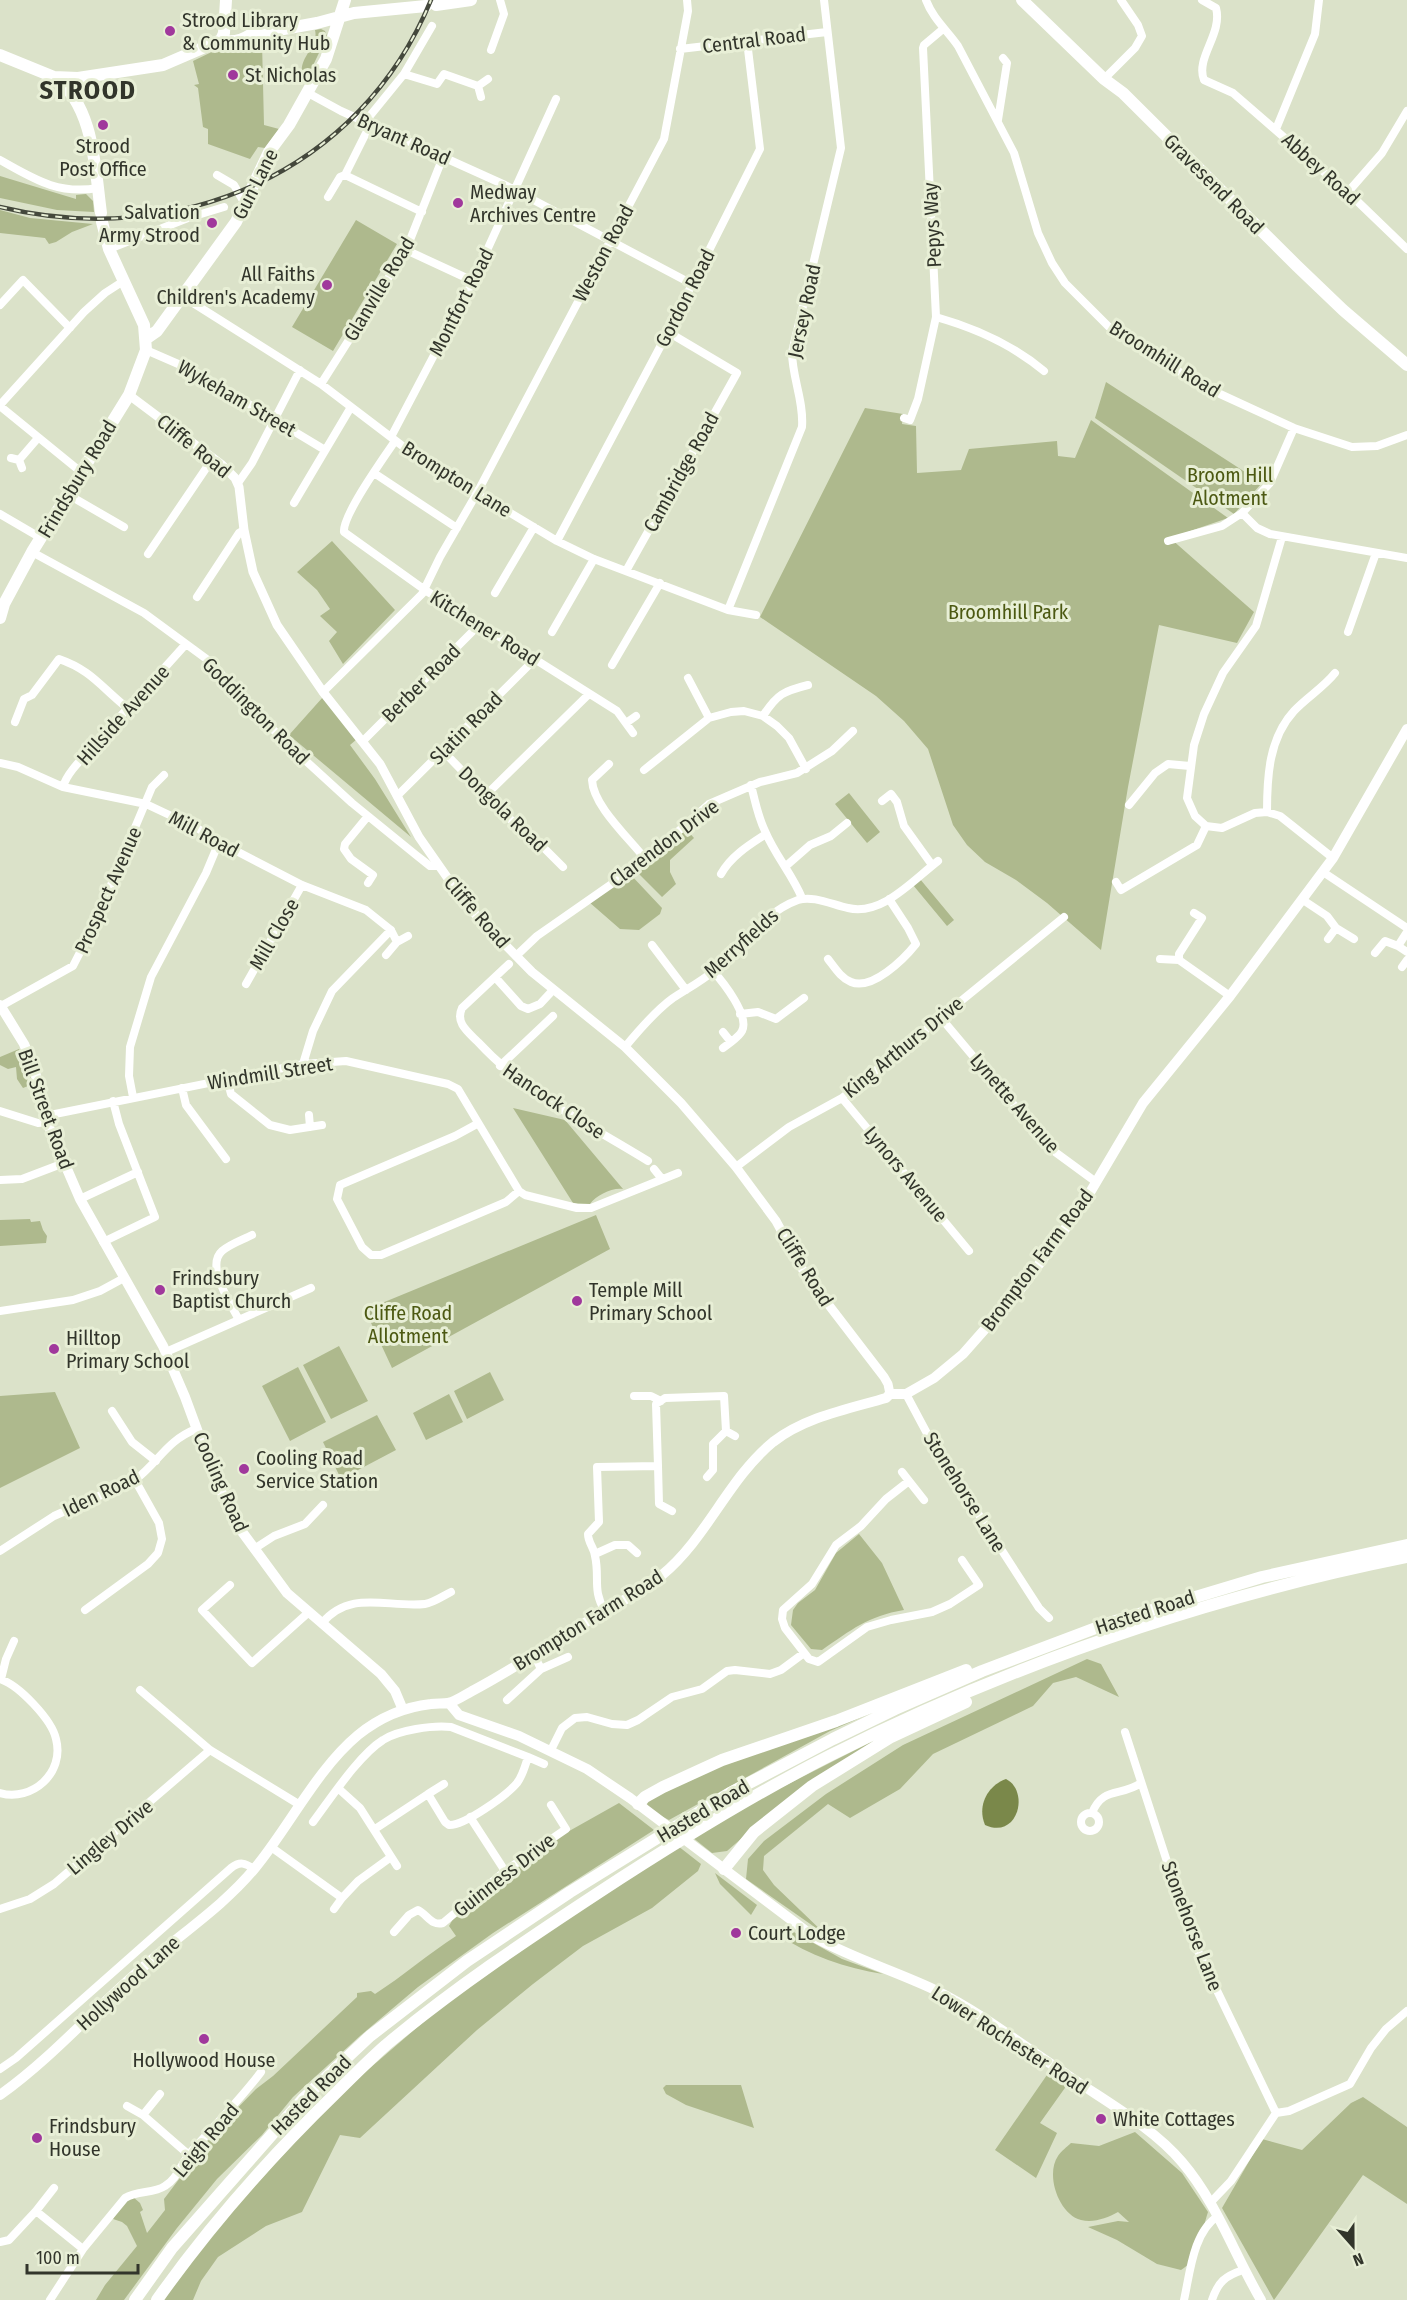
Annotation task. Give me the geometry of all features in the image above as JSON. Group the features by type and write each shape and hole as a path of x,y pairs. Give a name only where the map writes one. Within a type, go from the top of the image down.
{"main road":[{"path":"221,40 226,16 226,0"},
{"name":"Gun Lane","path":"146,344 232,228 269,152 308,93 326,59 345,0"},
{"path":"363,0 377,10"},
{"path":"54,77 81,78 163,65 221,40 230,42 245,40 249,36 317,23 339,15 471,0"},
{"name":"Gravesend Road","path":"1022,0 1104,79 1123,93 1343,310 1407,365"},
{"path":"226,16 235,29 249,36"},
{"path":"0,55 54,77 72,93 90,140 101,218 109,249 122,282 144,325 146,344"},
{"path":"72,93 81,78"},
{"name":"Frindsbury Road","path":"0,618 4,604 32,552 129,395 146,344"},
{"name":"Brompton Farm Road","path":"449,1703 534,1655 660,1576 677,1561 704,1529 744,1473 772,1443 807,1423 886,1398 890,1394 906,1394 934,1378 963,1354 1044,1258 1082,1206 1143,1102 1230,996 1333,858 1407,729"},
{"name":"Bill Street Road","path":"1,1005 24,1044 34,1068 46,1119 80,1198 104,1245"},
{"name":"Cooling Road","path":"104,1245 166,1352 223,1496 240,1529 287,1593 381,1674 395,1691 403,1710"},
{"name":"Hasted Road","path":"135,2300 172,2248 304,2098 370,2036 468,1961 570,1892 730,1793 833,1739 973,1675 1109,1623 1262,1577 1407,1545"},
{"name":"Hasted Road","path":"157,2300 192,2251 286,2140 384,2047 477,1974 669,1847 828,1756 931,1708 1092,1643 1226,1600 1310,1578 1407,1557"},
{"path":"638,1804 645,1797 663,1787 722,1760 836,1721 1017,1651 1109,1623"},
{"path":"724,1869 747,1838 772,1816 849,1761 912,1726 1092,1643"},
{"name":"Hollywood Lane","path":"2,2091 38,2065 114,1993 225,1898 254,1869 331,1764 354,1739 379,1720 403,1710 435,1703 449,1703"},
{"name":"Lower Rochester Road","path":"449,1703 459,1715 519,1736 587,1769 638,1804 814,1937 841,1952 917,1982 956,2001 1142,2127 1169,2149 1192,2174 1218,2216 1243,2270 1261,2300"}],"street":[{"path":"491,50 504,14 500,0"},
{"name":"Weston Road","path":"323,692 425,590 664,139 688,11 687,0"},
{"name":"Jersey Road","path":"728,610 802,427 803,416 793,371 792,352 841,148 824,0"},
{"name":"Broomhill Road","path":"926,0 929,9 958,46 1014,153 1045,250 1059,275 1109,327 1178,371 1220,394 1294,428 1352,447 1377,446 1407,435"},
{"path":"1104,79 1135,48 1142,36 1138,25 1122,0"},
{"name":"Abbey Road","path":"1202,0 1216,8 1218,17 1218,25 1202,66 1201,74 1204,80 1233,93 1348,192 1407,249"},
{"path":"1276,129 1315,34 1319,0"},
{"path":"328,196 340,177 345,175 369,117 404,74 432,26"},
{"name":"Pepys Way","path":"904,418 910,420 918,399 936,317 923,48 943,29"},
{"name":"Central Road","path":"680,49 827,32"},
{"name":"Gordon Road","path":"557,541 668,332 760,149 747,41"},
{"path":"998,120 1007,63 1003,58"},
{"path":"404,74 436,84 444,74 478,86"},
{"path":"478,86 488,79"},
{"path":"478,86 481,97"},
{"name":"Bryant Road","path":"308,93 368,124 514,190 692,284"},
{"name":"Montfort Road","path":"344,532 344,524 393,439 473,281 556,99"},
{"path":"1348,192 1382,153 1407,111"},
{"name":"Glanville Road","path":"321,384 406,250 443,157"},
{"path":"0,160 28,176 66,191 98,189"},
{"path":"218,175 234,185 245,204"},
{"path":"345,175 422,212"},
{"path":"109,249 189,218 225,207"},
{"path":"406,250 473,281"},
{"path":"0,305 23,280 70,328"},
{"path":"81,472 0,406 97,300 122,282"},
{"name":"Brompton Lane","path":"182,296 321,384 417,457 557,541 594,559 728,610 756,615"},
{"path":"936,317 969,327 1032,361 1044,371"},
{"name":"Cambridge Road","path":"626,571 737,373 668,332"},
{"name":"Wykeham Street","path":"146,344 325,450"},
{"path":"237,483 252,463 300,370"},
{"name":"Cliffe Road","path":"129,395 229,471 237,483 253,572 267,605 286,640 323,692 383,768 414,830 438,866 512,960 625,1047 681,1102 736,1167 776,1221 805,1274 884,1377 890,1394"},
{"path":"294,503 351,407"},
{"path":"1168,541 1222,526 1242,513 1270,483 1294,428"},
{"path":"22,468 15,459 38,438"},
{"path":"148,554 213,458"},
{"path":"374,473 457,528"},
{"path":"67,494 124,527"},
{"path":"1242,513 1263,532 1407,558"},
{"path":"0,514 41,538"},
{"path":"495,593 534,527"},
{"path":"197,597 239,533 244,530"},
{"name":"Kitchener Road","path":"344,532 425,590 617,711 633,733"},
{"path":"1282,537 1256,627 1223,673 1204,714 1190,766 1186,798 1195,816 1206,826 1222,828 1255,813 1267,812 1280,816 1333,858"},
{"name":"Goddington Road","path":"32,552 135,607 212,663 276,732 368,816 426,863 433,867 438,866"},
{"path":"1347,632 1376,553"},
{"path":"552,632 594,559"},
{"path":"612,665 660,583"},
{"name":"Berber Road","path":"363,741 480,624"},
{"name":"Hillside Avenue","path":"63,787 82,759 126,707 185,645"},
{"path":"15,722 24,699 32,695 59,659 77,665 95,677 126,707"},
{"name":"Slatin Road","path":"397,796 535,659"},
{"path":"1267,812 1271,753 1280,730 1294,711 1327,683 1335,673"},
{"path":"688,678 709,718"},
{"path":"763,716 776,698 784,692 808,685"},
{"path":"486,795 589,694"},
{"path":"644,770 709,718 744,711 763,716 777,726 789,738 806,769"},
{"path":"626,723 636,716"},
{"name":"Clarendon Drive","path":"512,960 537,936 646,860 709,804 751,785 806,769 832,752 853,731"},
{"name":"Dongola Road","path":"443,751 507,817 526,830 563,867"},
{"name":"Mill Road","path":"0,762 18,766 63,787 146,804 302,885 366,910 394,936"},
{"path":"609,764 592,780 593,790 612,819 646,860"},
{"path":"1129,805 1155,773 1168,764 1190,766"},
{"name":"Prospect Avenue","path":"1,1005 73,966 95,923 152,787 164,775"},
{"path":"751,785 760,821 802,898"},
{"name":"Merryfields","path":"625,1047 655,1014 672,999 713,971 754,930 783,906 802,898 824,901 849,909 868,910 889,899 935,863 904,826 897,801 891,794 882,801"},
{"path":"368,816 348,840 344,849 351,859 373,875 368,883"},
{"path":"786,866 810,846 831,836 847,824"},
{"path":"1116,882 1121,890 1164,866 1197,845 1206,826"},
{"path":"721,874 726,865 740,852 766,834"},
{"path":"133,1097 129,1070 130,1047 151,977 206,873 219,842"},
{"path":"1323,872 1407,930 1398,946"},
{"name":"Mill Close","path":"246,984 302,885"},
{"path":"828,959 843,978 853,984 862,984 880,977 909,953 916,944 889,899"},
{"path":"1303,900 1328,916 1336,928 1354,939"},
{"path":"1179,960 1179,954 1202,918 1194,913"},
{"name":"King Arthurs Drive","path":"736,1167 789,1126 842,1098 1064,917"},
{"path":"1328,939 1336,928"},
{"path":"386,955 394,936"},
{"path":"303,1064 313,1031 332,991 394,936 408,936"},
{"path":"1376,948 1385,941 1407,952"},
{"path":"652,945 686,990"},
{"path":"1160,959 1179,960 1230,996"},
{"name":"Hancock Close","path":"512,960 462,1008 459,1016 464,1027 500,1066 555,1107 648,1161"},
{"path":"713,971 735,1000 743,1029 723,1048"},
{"path":"495,977 525,1008 537,1006 553,990"},
{"path":"740,1014 758,1012 776,1019 804,998"},
{"path":"500,1066 553,1016"},
{"name":"Lynette Avenue","path":"941,1018 1051,1149 1096,1182"},
{"path":"723,1032 731,1042"},
{"name":"Windmill Street","path":"46,1119 113,1101 303,1064 346,1061 448,1084 458,1089 519,1191"},
{"path":"227,1079 231,1094 269,1124 286,1130 322,1125"},
{"path":"182,1088 186,1105 226,1159"},
{"name":"Lynors Avenue","path":"842,1098 969,1251"},
{"path":"104,1245 155,1217 119,1124 113,1101"},
{"path":"0,1111 38,1123 46,1119"},
{"path":"309,1115 310,1127"},
{"path":"477,1124 455,1136 340,1185 337,1199 362,1247 371,1255 381,1255 506,1202 519,1191 525,1195 577,1208 591,1208 678,1173"},
{"path":"0,1180 22,1179 64,1163"},
{"path":"654,1169 662,1179"},
{"path":"80,1198 138,1173"},
{"path":"239,1320 215,1264 218,1255 224,1249 252,1235"},
{"path":"0,1311 73,1300 100,1291 124,1278"},
{"path":"166,1352 311,1288"},
{"name":"Stonehorse Lane","path":"906,1394 943,1459 1039,1608 1049,1618"},
{"path":"634,1396 651,1396 661,1401"},
{"path":"672,1511 659,1504 656,1404 665,1398 724,1396 726,1431 713,1444 713,1470 708,1476"},
{"path":"112,1411 132,1442 156,1461"},
{"name":"Iden Road","path":"0,1551 54,1516 135,1480 156,1461 172,1441 196,1429"},
{"path":"726,1431 735,1436"},
{"path":"605,1611 597,1594 595,1554 588,1542 588,1534 599,1522 597,1467 658,1466"},
{"path":"902,1472 924,1500"},
{"path":"85,1610 148,1564 158,1552 162,1539 159,1523 135,1480"},
{"path":"909,1481 886,1499 861,1526 836,1545 812,1584 784,1608 781,1617 784,1626 811,1661 818,1662 871,1626 896,1618 928,1613 950,1604 979,1585 963,1560"},
{"path":"254,1549 274,1536 305,1524 323,1505"},
{"path":"595,1554 615,1545 628,1545 637,1553"},
{"path":"230,1585 202,1610 252,1663 309,1612"},
{"path":"322,1623 330,1613 353,1603 427,1604 451,1592"},
{"path":"0,1793 18,1795 36,1789 53,1771 58,1753 57,1740 51,1727 18,1689 0,1679 14,1641"},
{"path":"551,1750 562,1728 574,1718 587,1717 612,1724 627,1725 672,1697 702,1689 727,1671 770,1674 781,1670 804,1653"},
{"path":"534,1655 542,1669"},
{"path":"507,1700 542,1669 568,1657"},
{"path":"140,1690 210,1750 300,1805"},
{"path":"313,1822 364,1758 383,1740 427,1727 451,1727 544,1764"},
{"name":"Stonehorse Lane","path":"1125,1732 1197,1949 1276,2113"},
{"name":"Lingley Drive","path":"0,1909 34,1897 54,1884 210,1750"},
{"path":"428,1794 449,1825 460,1824 500,1798 515,1785 521,1777 528,1757"},
{"path":"1092,1813 1097,1802 1107,1794 1133,1789 1141,1783"},
{"path":"375,1828 444,1784"},
{"path":"339,1789 360,1808 375,1828 397,1866"},
{"name":"Guinness Drive","path":"394,1932 409,1915 418,1910 437,1925 442,1923 505,1871 566,1829 551,1805"},
{"path":"470,1817 505,1871"},
{"path":"271,1847 342,1898"},
{"path":"334,1909 358,1881 391,1857"},
{"name":"Hollywood Lane","path":"0,2069 16,2058 231,1868 238,1863 245,1863 254,1869"},
{"path":"1210,2202 1232,2181 1276,2113 1289,2111 1350,2084 1371,2048 1386,2029 1407,2011"},
{"name":"Leigh Road","path":"50,2300 83,2249 126,2198 133,2193 166,2186 189,2155 237,2103 261,2072"},
{"path":"143,2115 160,2094"},
{"path":"126,2106 143,2115 189,2155"},
{"path":"0,2242 9,2240 54,2188"},
{"path":"36,2211 83,2249"},
{"path":"1184,2300 1200,2239 1207,2224 1218,2216"},
{"path":"1212,2300 1216,2287 1222,2279 1243,2270"}],"green space":[{"path":"321,29 327,36 308,76 302,72 302,66 316,36 315,30"},
{"path":"262,42 264,125 279,129 265,148 258,147 250,159 208,144 208,129 203,127 198,88 194,85 199,84 193,61 220,48"},
{"path":"0,176 76,199 76,195 86,194 93,201 94,212 57,210 0,198"},
{"path":"0,210 30,218 93,224 49,244 45,238 0,233"},
{"path":"356,220 397,244 333,351 292,327"},
{"name":"Broom Hill Alotment","path":"1106,382 1262,483 1234,514 1095,418"},
{"name":"Broomhill Park","path":"865,408 903,414 902,424 916,426 917,473 961,470 969,449 1057,441 1058,456 1075,458 1091,420 1228,518 1170,538 1254,612 1237,643 1159,625 1128,787 1101,950 1047,903 1016,880 985,862 967,845 953,825 928,749 904,721 876,696 760,617"},
{"path":"332,541 395,610 343,664 329,641 337,632 320,616 330,609 317,590 297,572"},
{"path":"323,697 357,739 350,745 375,779 411,837 289,735"},
{"path":"849,793 880,832 867,843 835,804"},
{"path":"685,828 694,838 670,860 670,872 676,884 662,897 636,871"},
{"path":"630,874 662,908 660,914 639,930 620,929 589,902"},
{"path":"920,879 954,920 947,926 913,885"},
{"path":"19,1049 33,1084 23,1088 17,1079 16,1067 8,1069 0,1065 0,1057"},
{"path":"513,1108 565,1120 623,1189 605,1192 590,1204 573,1203"},
{"name":"Cliffe Road Allotment","path":"596,1215 610,1249 392,1368 365,1310"},
{"path":"30,1219 31,1222 40,1221 47,1236 46,1243 0,1246 0,1220"},
{"path":"339,1346 368,1401 331,1419 303,1365"},
{"path":"298,1367 326,1422 290,1441 262,1386"},
{"path":"490,1372 504,1400 467,1419 454,1391"},
{"path":"55,1392 80,1448 0,1488 0,1396"},
{"path":"449,1394 463,1422 426,1440 413,1413"},
{"path":"377,1415 396,1450 341,1479 323,1442"},
{"path":"859,1534 882,1563 904,1610 870,1620 822,1650 811,1649 791,1625 793,1610 798,1603 815,1590 836,1553"},
{"path":"1087,1659 1101,1664 1119,1697 1076,1677 1053,1683 1033,1706 933,1754 900,1789 850,1818 828,1804 764,1856 763,1870 774,1885 826,1935 746,1879 748,1859 764,1841 826,1794 903,1745"},
{"path":"892,1704 830,1731 669,1820 651,1811 647,1806 648,1797 671,1784"},
{"path":"879,1738 771,1813 727,1851 712,1853 692,1837 737,1810"},
{"path":"619,1803 654,1830 493,1933 418,1987 293,2097 262,2135 217,2179 177,2228 124,2300 96,2300 105,2285 137,2246 127,2226 113,2219 126,2201 133,2197 140,2203 143,2210 140,2212 147,2233 165,2210 164,2199 217,2129 256,2089 273,2076 357,1997 357,1993 371,1991 375,1994 396,1980 456,1936 449,1926 453,1919 555,1839"},
{"path":"678,1846 701,1864 698,1871 652,1908 583,1946 533,1984 477,2030 360,2138 340,2135 302,2212 266,2226 218,2257 201,2281 193,2300 160,2300 201,2245 333,2100 443,2005 594,1900"},
{"path":"715,1873 757,1905 751,1915 720,1884"},
{"path":"783,1926 842,1959 883,1974 841,1965 802,1949 777,1934"},
{"path":"1049,2072 1067,2085 1040,2123 1057,2133 1036,2178 995,2150"},
{"path":"666,2085 741,2085 754,2128 686,2105 666,2094 663,2088"},
{"path":"1363,2097 1407,2127 1407,2204 1363,2175 1274,2300 1222,2208 1262,2139 1302,2150 1351,2103"},
{"path":"1135,2132 1182,2173 1208,2212 1192,2260 1181,2270 1157,2264 1117,2240 1088,2227 1118,2221 1129,2222 1118,2212 1091,2221 1081,2220 1066,2210 1056,2193 1054,2164 1059,2154 1071,2143 1099,2146"}],"shaded area":[{"path":"1006,1779 1017,1793 1019,1803 1017,1812 1006,1826 996,1828 985,1825 982,1811 985,1798 994,1786"}],"railway":[{"path":"0,207 67,218 132,217 196,206 256,184 310,153 359,111 399,60 431,0"}],"place":[{"name":"Strood Library & Community Hub","path":"170,31"},
{"name":"St Nicholas","path":"233,75"},
{"name":"Strood Post Office","path":"103,125"},
{"name":"Medway Archives Centre","path":"458,203"},
{"name":"Salvation Army Strood","path":"212,223"},
{"name":"All Faiths Children's Academy","path":"327,285"},
{"name":"Frindsbury Baptist Church","path":"160,1290"},
{"name":"Temple Mill Primary School","path":"577,1301"},
{"name":"Hilltop Primary School","path":"54,1349"},
{"name":"Cooling Road Service Station","path":"244,1469"},
{"name":"Court Lodge","path":"736,1933"},
{"name":"Hollywood House","path":"204,2039"},
{"name":"White Cottages","path":"1101,2119"},
{"name":"Frindsbury House","path":"37,2138"}],"district":[{"name":"STROOD","path":"88,90"}]}
